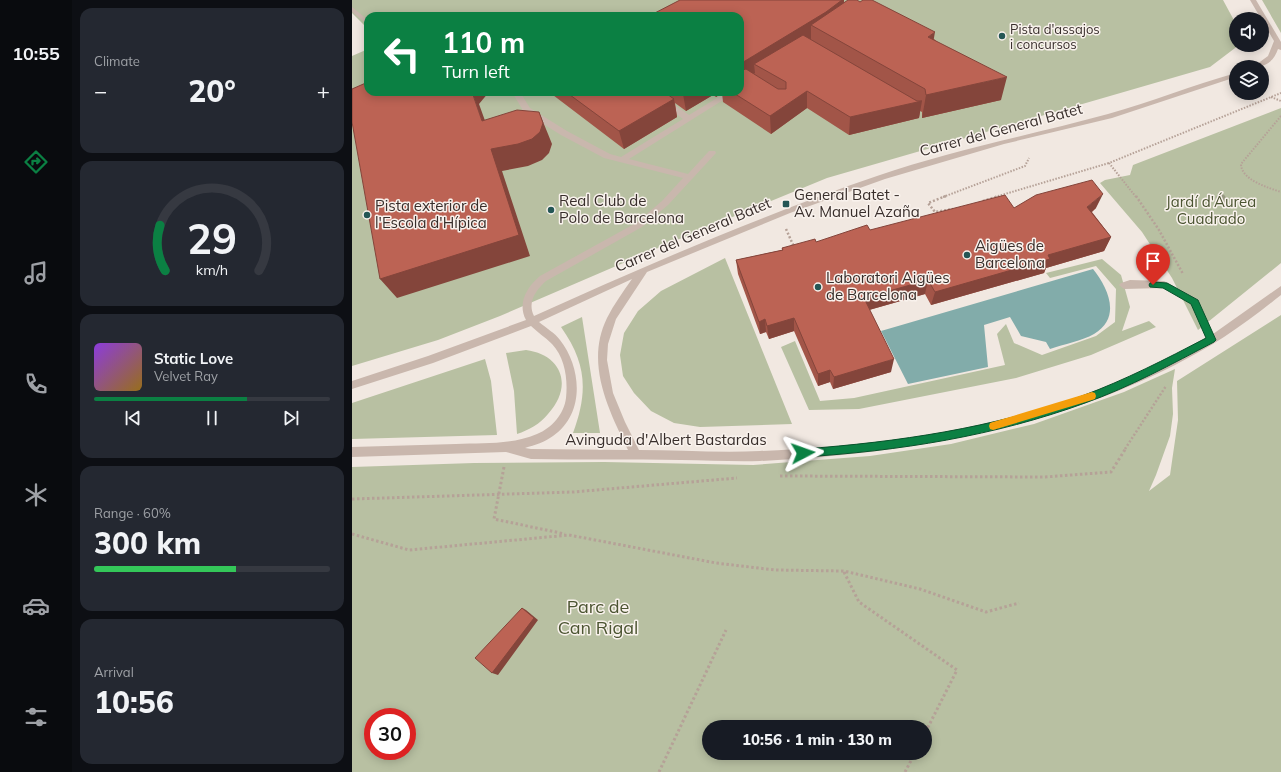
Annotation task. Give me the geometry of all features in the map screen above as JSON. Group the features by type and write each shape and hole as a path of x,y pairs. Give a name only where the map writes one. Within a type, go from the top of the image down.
{"street":[{"path":"1253,0 1279,44 1274,54 1268,60"},
{"path":"352,9 364,20"},
{"name":"Carrer del General Batet","path":"352,385 430,360 533,321 644,270 787,211 882,177 1003,142 1109,116 1229,77"},
{"path":"518,96 527,110 564,134 607,156 690,177"},
{"path":"657,96 689,119"},
{"path":"622,160 726,96"},
{"path":"506,447 532,440 550,433 563,422 570,407 573,387 571,372 564,356 556,343 533,321 527,310 528,297 535,285 547,275 639,225 665,203 712,153"},
{"path":"636,455 608,394 602,370 602,348 608,326 644,270"},
{"path":"1124,285 1164,285 1195,302 1211,340"},
{"name":"Avinguda d'Albert Bastardas","path":"352,452 506,447 531,454 760,456 860,449 926,440 997,426 1083,400 1134,379 1211,340 1254,312 1281,290"}],"path":[{"path":"982,201 1109,163 1281,93"},
{"path":"1271,97 1281,101"},
{"path":"1281,116 1241,164 1241,168 1255,181 1268,188 1281,192"},
{"path":"955,208 935,212 928,203 1025,166 1029,158"},
{"path":"1109,163 1128,185 1174,254 1195,302"},
{"path":"786,229 794,248"},
{"path":"505,463 494,519 716,563 775,570 844,571 920,589 986,612 1019,602"},
{"path":"352,534 409,550 569,534"},
{"path":"844,571 859,602 957,670 932,720"},
{"path":"659,772 726,630"},
{"path":"905,772 911,760"}],"green space":[{"name":"Real Club de Polo de Barcelona","path":"352,0 1223,0 1230,12 1230,52 1210,67 827,178 672,242 500,316 438,340 352,366 352,56 364,51 364,96 744,96 744,12 364,12 364,25 352,13"},
{"path":"1262,0 1281,0 1281,33 1269,12"},
{"name":"Jardí d'Áurea Cuadrado","path":"1281,108 1281,263 1198,330 1172,278 1142,232 1100,183 1105,180 1130,175 1133,165"},
{"path":"725,258 792,424 700,427 674,423 651,411 634,393 623,376 620,355 624,333 638,311 661,291"},
{"path":"1102,259 1121,275 1130,307 1122,331 1149,321 1156,327 1091,355 1016,378 859,409 809,410 781,347 795,341 820,401 854,398 1005,365 997,334 1006,324 1014,343 1042,355 1096,336 1115,322 1116,289 1096,266 1050,278 1046,273"},
{"name":"Parc de Can Rigal","path":"1281,315 1281,772 352,772 352,467 474,463 604,462 753,465 870,456 951,444 1034,424 1124,392 1175,369 1172,388 1173,414 1170,436 1149,491 1170,475 1178,420 1177,381"},
{"path":"582,317 600,433 573,433 581,404 583,391 582,378 576,353 570,340 561,327"},
{"path":"526,350 539,353 549,358 556,365 562,383 556,404 545,418 526,431 517,434 514,391 506,353"},
{"path":"485,359 491,381 497,435 352,439 352,403"}],"water":[{"path":"1093,269 1107,293 1110,302 1110,311 1108,319 1103,327 1094,334 1078,341 1050,349 1046,342 1021,336 1010,317 984,325 988,367 908,384 881,331"}],"building":[{"path":"680,0 842,0 826,12 744,62 744,12 657,12"},
{"path":"848,0 857,0 860,2 863,0 872,0 935,32 928,37 1007,77 926,95 925,89 811,25"},
{"path":"803,35 917,101 922,101 850,117 807,91 770,116 738,96 744,96 744,70 746,69 778,89 786,89 786,82 754,64"},
{"path":"364,84 364,96 473,96 482,121 517,110 539,112 543,123 540,132 532,139 518,144 491,149 519,235 380,279 352,122 352,89"},
{"path":"571,96 670,96 674,99 619,131"},
{"path":"1092,180 1103,194 1087,207 1111,237 1048,255 1050,259 935,292 928,280 864,298 894,359 834,377 830,370 818,374 794,318 767,326 765,319 759,322 736,260 783,250 782,248 815,239 816,242 867,225 870,230 1005,195 1014,208 1036,195"},
{"path":"522,608 534,618 492,673 475,658"}],"slow traffic":[{"path":"993,426 1083,400 1092,396"}],"place":[{"name":"Pista d'assajos i concursos","path":"1002,36"},
{"name":"General Batet - Av. Manuel Azaña","path":"786,204"},
{"name":"Real Club de Polo de Barcelona","path":"551,210"},
{"name":"Pista exterior de l'Escola d'Hípica","path":"367,215"},
{"name":"Aigües de Barcelona","path":"967,255"},
{"name":"Laboratori Aigües de Barcelona","path":"818,287"}],"route":[{"path":"803,453 887,446 997,426 1083,400 1134,379 1211,340 1195,302 1164,285 1153,285"}]}
